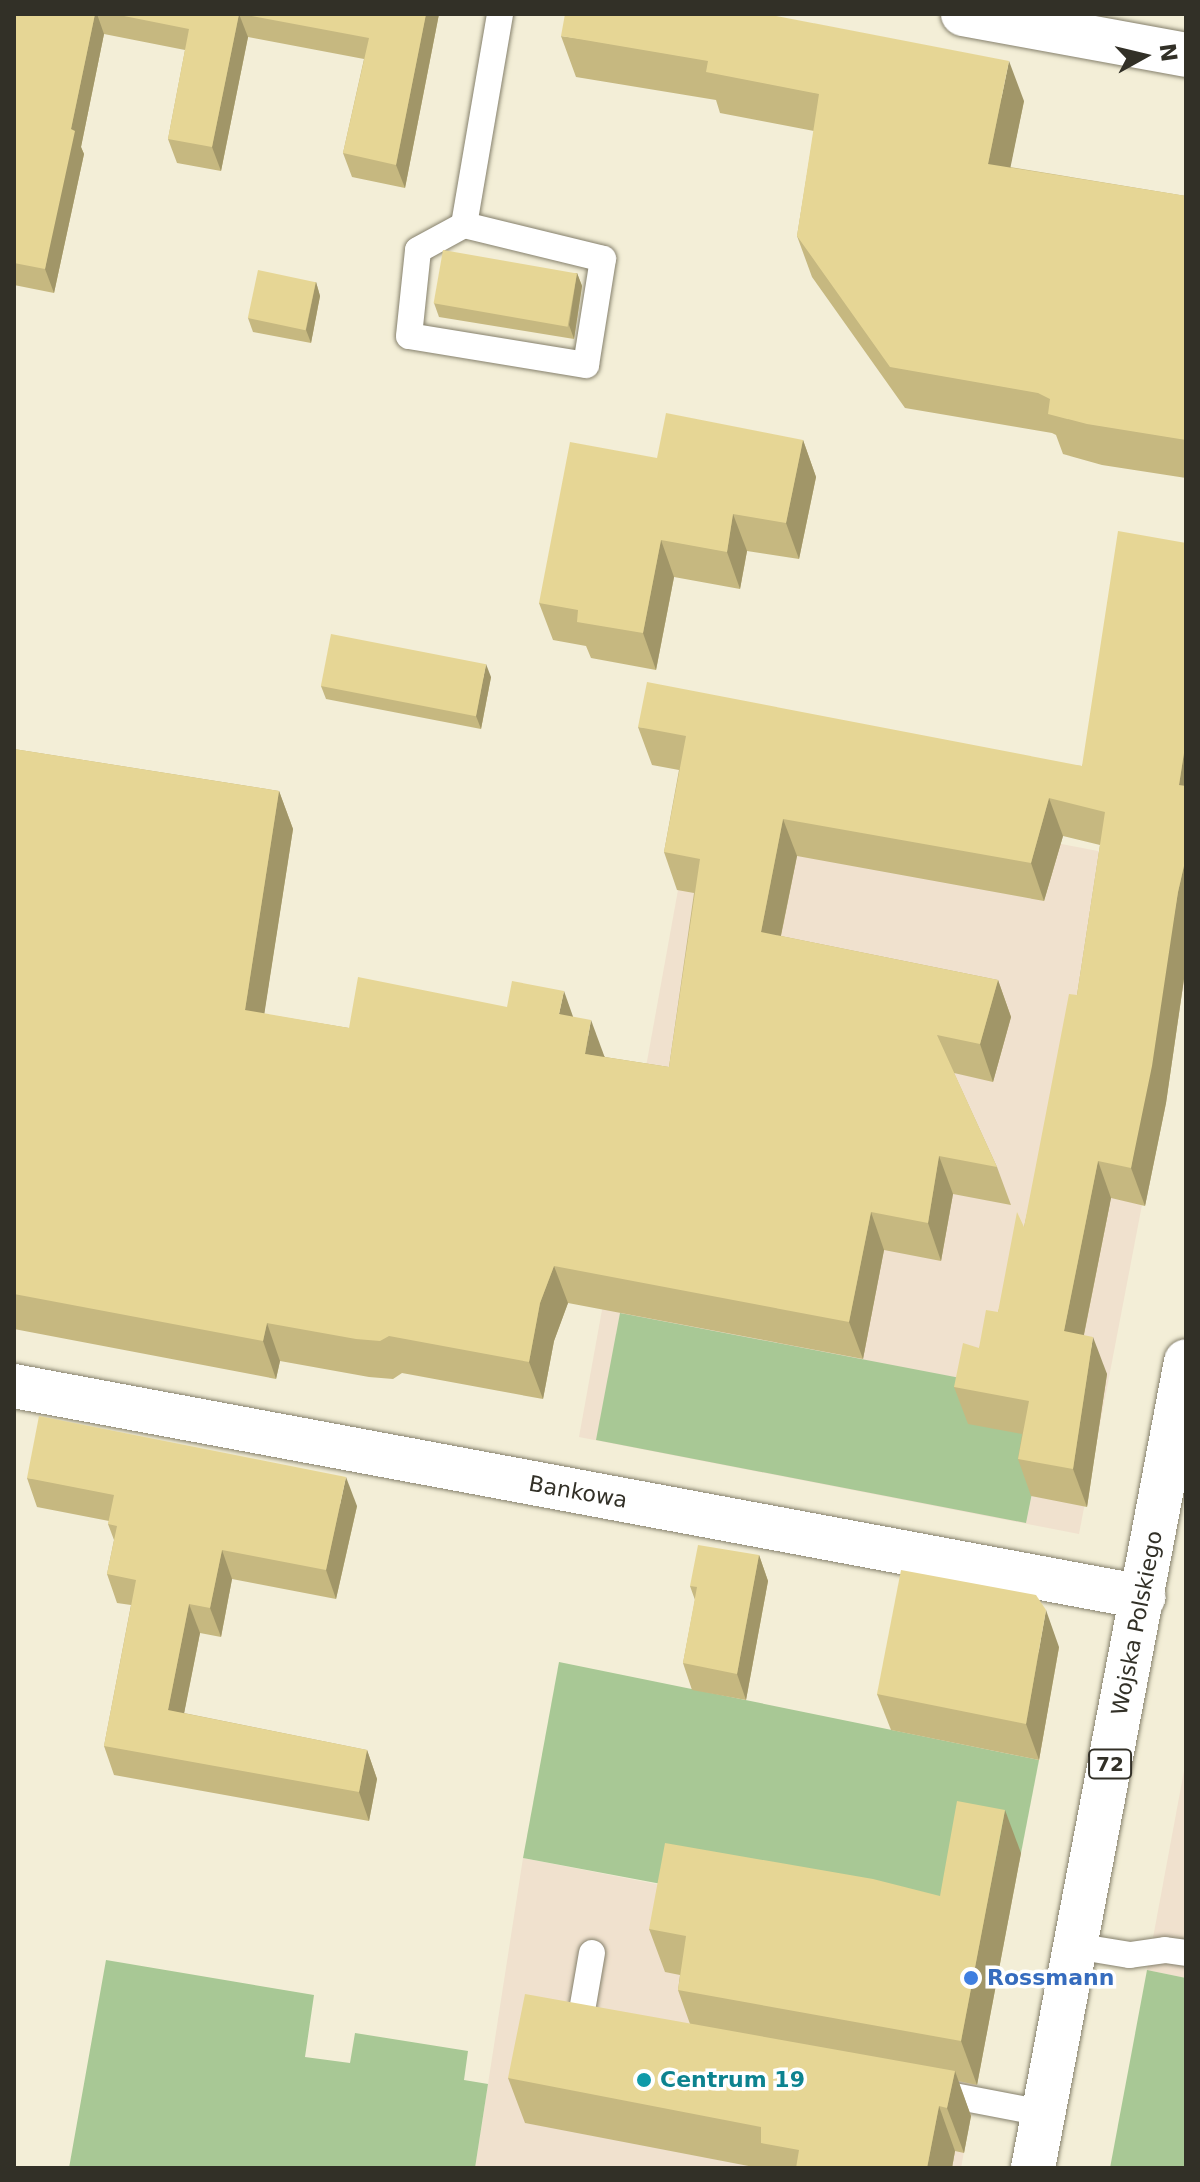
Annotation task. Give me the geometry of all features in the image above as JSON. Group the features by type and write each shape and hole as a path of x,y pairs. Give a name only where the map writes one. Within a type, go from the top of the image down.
{"street":[{"path":"963,14 1186,55"},
{"name":"Wojska Polskiego","path":"1033,2168 1186,1361"},
{"name":"Bankowa","path":"14,1386 1143,1597"}],"lane":[{"path":"464,225 500,14"},
{"path":"464,225 603,259 586,365 409,336 418,250 464,225"},
{"path":"1075,1946 1130,1955 1165,1950 1186,1953"},
{"path":"592,1953 579,2028 610,2034"},
{"path":"914,2089 1043,2113"}],"shaded area":[{"path":"699,774 1186,868 1186,975 1079,1534 579,1437"},
{"path":"1186,1760 1186,1978 1147,1970"},
{"path":"523,1858 1001,1951 961,2168 475,2168"}],"green space":[{"path":"620,1313 976,1381 1043,1438 1026,1523 596,1440"},
{"path":"559,1662 1039,1760 1021,1853 955,1939 523,1858"},
{"path":"106,1960 314,1995 305,2057 350,2063 355,2033 468,2051 464,2080 488,2084 475,2168 69,2168"},
{"path":"1147,1970 1186,1978 1186,2168 1110,2168"}],"building":[{"path":"14,14 95,14 71,129 75,131 45,269 14,263"},
{"path":"114,14 239,14 212,147 168,139 189,29"},
{"path":"241,14 426,14 396,165 343,153 369,38"},
{"path":"565,14 766,14 1009,61 988,164 1186,196 1186,440 1087,424 1048,414 1050,399 1038,393 890,367 797,236 819,94 706,72 708,61 561,36"},
{"path":"443,250 577,274 568,327 434,303"},
{"path":"258,270 316,282 306,330 248,318"},
{"path":"666,413 803,440 786,523 733,514 727,552 661,540 643,633 577,622 578,610 539,603 570,442 657,458"},
{"path":"1118,531 1186,543 1186,740 1179,785 1186,786 1186,857 1152,1066 1131,1168 1098,1161 1064,1331 1093,1337 1073,1469 1018,1459 1029,1401 954,1387 963,1343 979,1348 986,1310 998,1312 1017,1212 1024,1227 1069,994 1077,995 1105,812 1049,798 1031,863 783,819 761,932 998,980 980,1044 937,1035 997,1167 939,1156 928,1223 871,1212 849,1322 554,1266 540,1303 529,1362 389,1336 380,1341 356,1339 267,1323 263,1341 14,1294 14,749 279,791 245,1010 349,1028 358,977 507,1007 512,981 564,991 559,1014 591,1020 585,1054 669,1067 700,859 664,852 686,736 638,727 647,682 1082,766"},
{"path":"331,634 486,664 476,716 321,686"},
{"path":"39,1416 346,1477 326,1570 222,1550 210,1608 189,1604 168,1710 367,1750 359,1792 104,1746 136,1580 107,1574 117,1526 108,1524 114,1495 27,1478"},
{"path":"698,1545 759,1555 737,1674 683,1663 697,1587 690,1586"},
{"path":"901,1570 1036,1595 1046,1610 1026,1724 877,1694"},
{"path":"957,1801 1005,1810 961,2041 678,1990 686,1936 649,1929 665,1843 873,1879 940,1896"},
{"path":"525,1994 955,2071 947,2108 939,2106 927,2168 796,2168 799,2150 761,2143 761,2127 508,2078"}],"place":[{"name":"Rossmann","path":"971,1978"},
{"name":"Centrum 19","path":"644,2080"}]}
